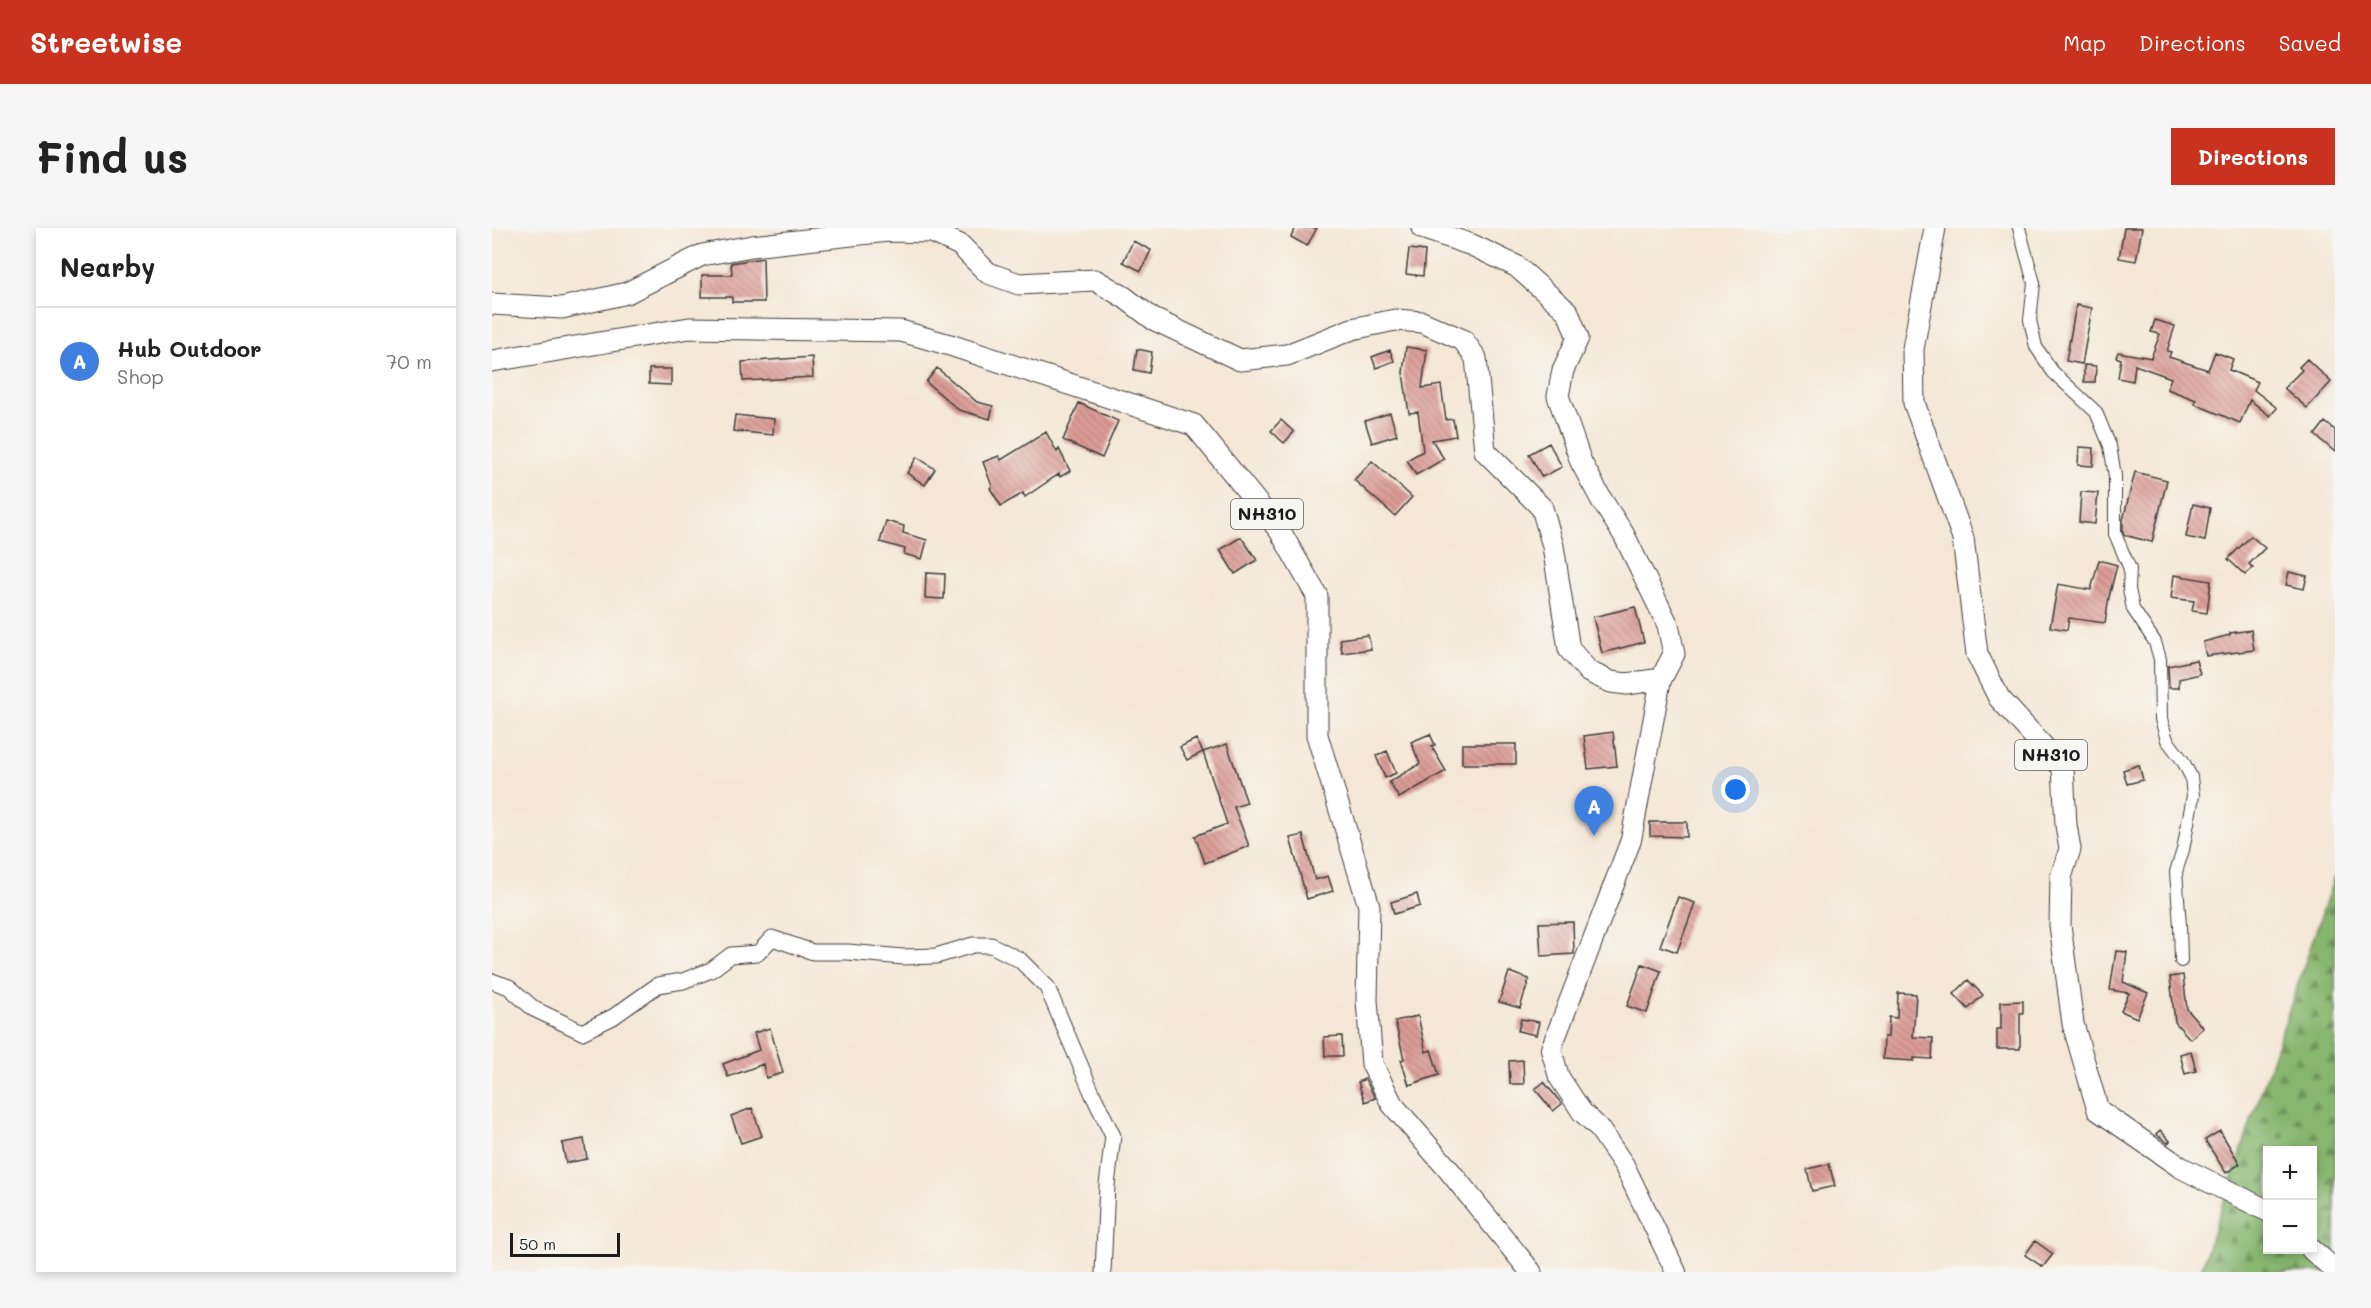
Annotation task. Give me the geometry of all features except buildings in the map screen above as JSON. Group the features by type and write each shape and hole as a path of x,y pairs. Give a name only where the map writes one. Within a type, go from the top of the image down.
{"highway":[{"path":"492,304 562,308 627,293 702,255 752,246 899,231 932,232 960,245 988,273 1018,284 1095,280 1124,297 1153,319 1240,360 1287,355 1363,327 1395,320 1422,322 1463,340 1476,358 1485,451 1542,508 1553,546 1569,649 1589,672 1611,682 1627,684 1661,679 1674,654 1668,624 1624,535 1600,499 1581,462 1558,396 1563,370 1578,338 1568,312 1516,266 1472,245 1422,228"},
{"name":"NH310","path":"1935,228 1913,349 1914,403 1963,538 1977,654 2000,698 2063,768 2066,825 2070,849 2061,877 2060,925 2073,1024 2098,1110 2180,1167 2263,1208"},
{"name":"NH310","path":"492,362 689,328 901,331 1194,425 1280,531 1317,596 1317,735 1369,906 1368,1000 1372,1064 1392,1104 1531,1272"},
{"path":"2317,1254 2335,1270"}],"main road":[{"path":"1661,679 1631,840 1551,1049 1559,1077 1582,1112 1598,1127 1624,1165 1676,1272"}],"street":[{"path":"2019,228 2034,283 2030,320 2036,347 2053,372 2096,412 2110,446 2115,476 2115,534 2130,569 2129,589 2133,609 2155,642 2160,659 2161,719 2167,740 2183,761 2191,777 2193,796 2183,850 2176,872 2181,925 2181,961"},
{"path":"492,981 509,987 534,1009 582,1032 613,1017 658,985 683,981 702,974 731,955 758,953 772,938 813,952 848,952 903,957 936,956 973,945 991,945 1020,960 1047,987 1113,1136 1107,1185 1103,1272"}],"green space":[{"path":"2335,875 2335,1272 2200,1272"}],"place":[{"name":"Hub Outdoor","path":"1594,836"}]}
